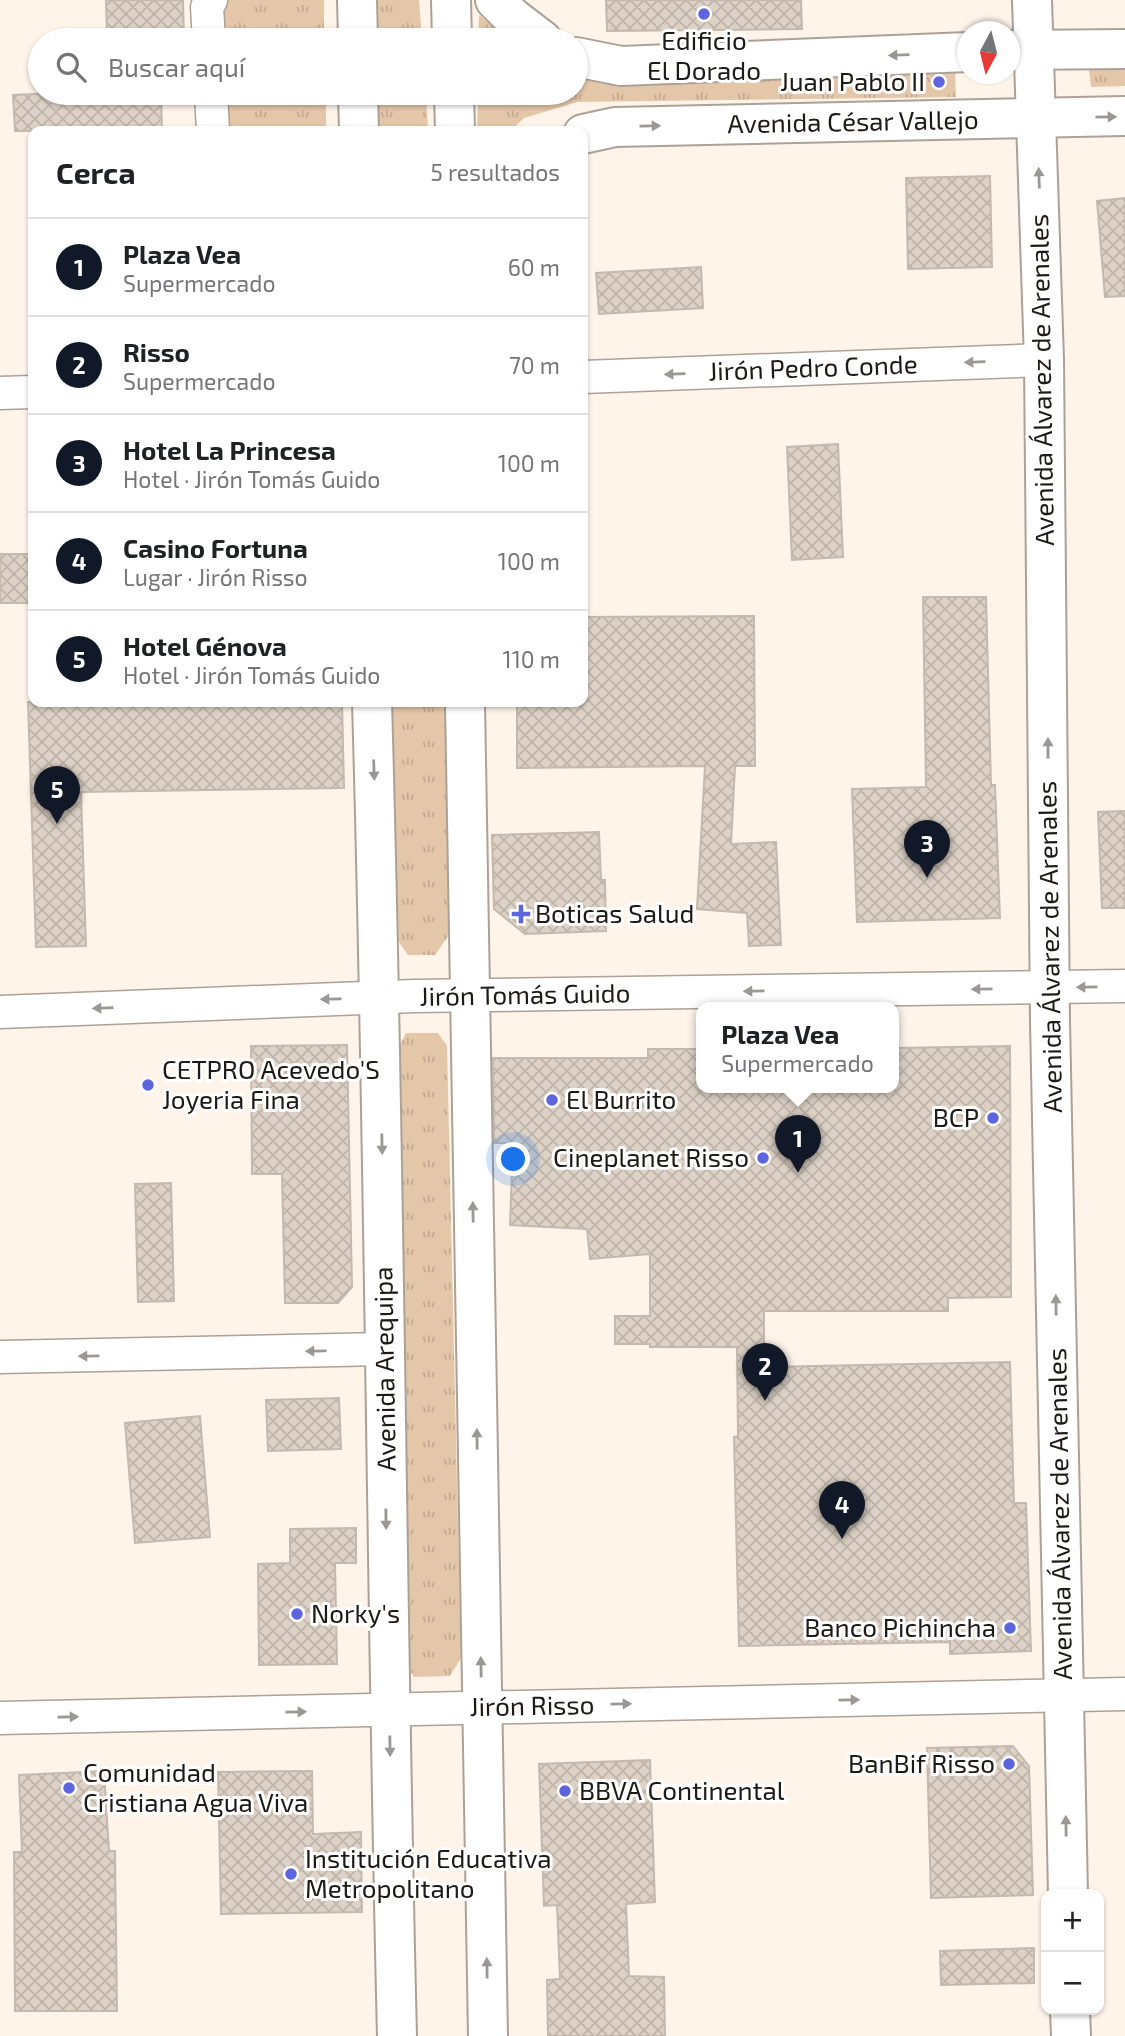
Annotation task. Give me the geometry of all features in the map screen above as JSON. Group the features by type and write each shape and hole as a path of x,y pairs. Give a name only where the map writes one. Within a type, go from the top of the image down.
{"main road":[{"path":"357,0 358,28"},
{"path":"451,0 452,28"},
{"path":"495,0 526,28"},
{"name":"Avenida Álvarez de Arenales","path":"1032,0 1022,49 1037,118 1044,360 1050,988 1068,1889"},
{"path":"1022,49 1125,49"},
{"path":"588,59 621,66 957,52"},
{"path":"358,105 359,126"},
{"path":"454,105 455,126"},
{"name":"Avenida César Vallejo","path":"588,133 615,127 1125,116"},
{"name":"Avenida Arequipa","path":"372,707 380,998 389,1710 397,2036"},
{"path":"464,707 488,2036"},
{"path":"1070,2015 1070,2036"}],"street":[{"path":"208,28 207,7 211,0"},
{"path":"212,105 213,126"},
{"name":"Jirón Pedro Conde","path":"588,377 1044,360"},
{"path":"0,393 28,392"},
{"name":"Jirón Tomás Guido","path":"0,1012 469,995 1125,986"},
{"path":"0,1357 384,1349"},
{"name":"Jirón Risso","path":"0,1718 1125,1694"}],"green space":[{"path":"227,0 324,0 324,28 220,28 219,15"},
{"path":"368,0 419,0 421,28 369,28"},
{"path":"479,15 495,28 478,28"},
{"path":"1088,61 1125,62 1125,86 1091,87"},
{"path":"955,72 956,97 588,102 588,79"},
{"path":"225,105 326,105 326,126 226,126"},
{"path":"370,105 427,105 428,126 371,126"},
{"path":"478,105 567,105 524,118 515,126 477,126"},
{"path":"388,707 445,707 449,935 435,955 408,955 394,935"},
{"path":"406,1033 438,1033 447,1046 461,1658 450,1676 414,1677 403,1659 399,1047"}],"building":[{"path":"106,0 183,0 184,28 107,28"},
{"name":"Edificio El Dorado","path":"606,0 801,0 802,29 607,31"},
{"path":"28,94 28,105 161,105 162,126 28,126 28,131 15,131 13,95"},
{"path":"990,176 992,267 908,269 906,178"},
{"path":"1125,198 1125,296 1105,297 1097,201"},
{"path":"701,267 703,308 599,314 596,273"},
{"path":"838,444 843,557 792,560 787,447"},
{"path":"0,554 28,554 28,603 0,603"},
{"path":"923,597 986,597 991,785 995,785 1000,918 857,922 852,789 926,787"},
{"path":"754,616 755,766 735,766 731,844 776,842 781,945 749,946 747,913 697,909 705,766 517,768 517,707 588,707 588,617"},
{"path":"28,707 342,707 344,788 81,792 86,946 36,947"},
{"path":"1125,811 1125,908 1102,908 1098,812"},
{"path":"599,832 601,880 605,880 606,931 525,934 494,909 492,835"},
{"path":"347,1045 352,1287 338,1303 285,1303 282,1174 252,1174 251,1046"},
{"path":"1010,1046 1011,1297 948,1298 948,1311 764,1311 764,1367 1010,1362 1014,1503 1026,1503 1031,1651 950,1654 950,1642 739,1646 734,1437 738,1436 737,1347 650,1347 650,1344 615,1344 615,1316 650,1316 650,1254 590,1259 587,1229 510,1225 513,1143 494,1143 493,1058 648,1058 648,1049 696,1049 696,1093 899,1093 899,1048"},
{"path":"171,1183 174,1301 138,1302 135,1184"},
{"path":"339,1398 341,1449 268,1451 266,1400"},
{"path":"200,1416 210,1537 135,1543 125,1423"},
{"name":"Norky's","path":"356,1528 356,1563 335,1563 337,1664 259,1665 258,1564 290,1563 290,1529"},
{"path":"1013,1746 1029,1766 1033,1895 931,1898 927,1748"},
{"path":"650,1760 655,1902 626,1904 629,1976 664,1977 665,2036 548,2036 547,1980 560,1979 557,1905 544,1906 539,1764"},
{"path":"104,1771 109,1851 115,1851 117,2011 15,2011 14,1852 22,1852 19,1775"},
{"name":"Institución Educativa Metropolitano","path":"312,1771 313,1834 361,1832 362,1912 221,1914 218,1772"},
{"path":"1034,1948 1034,1983 941,1985 940,1951"}],"place":[{"name":"Edificio El Dorado","path":"704,14"},
{"name":"Juan Pablo II","path":"939,82"},
{"name":"Hotel Génova","path":"57,824"},
{"name":"Hotel La Princesa","path":"927,878"},
{"name":"Boticas Salud","path":"521,914"},
{"name":"CETPRO Acevedo'S Joyeria Fina","path":"148,1085"},
{"name":"El Burrito","path":"552,1100"},
{"name":"BCP","path":"993,1118"},
{"name":"Cineplanet Risso","path":"763,1158"},
{"name":"Plaza Vea","path":"798,1173"},
{"name":"Risso","path":"765,1401"},
{"name":"Casino Fortuna","path":"842,1539"},
{"name":"Norky's","path":"297,1614"},
{"name":"Banco Pichincha","path":"1010,1628"},
{"name":"BanBif Risso","path":"1009,1764"},
{"name":"Comunidad Cristiana Agua Viva","path":"69,1788"},
{"name":"BBVA Continental","path":"565,1791"},
{"name":"Institución Educativa Metropolitano","path":"291,1874"}]}
